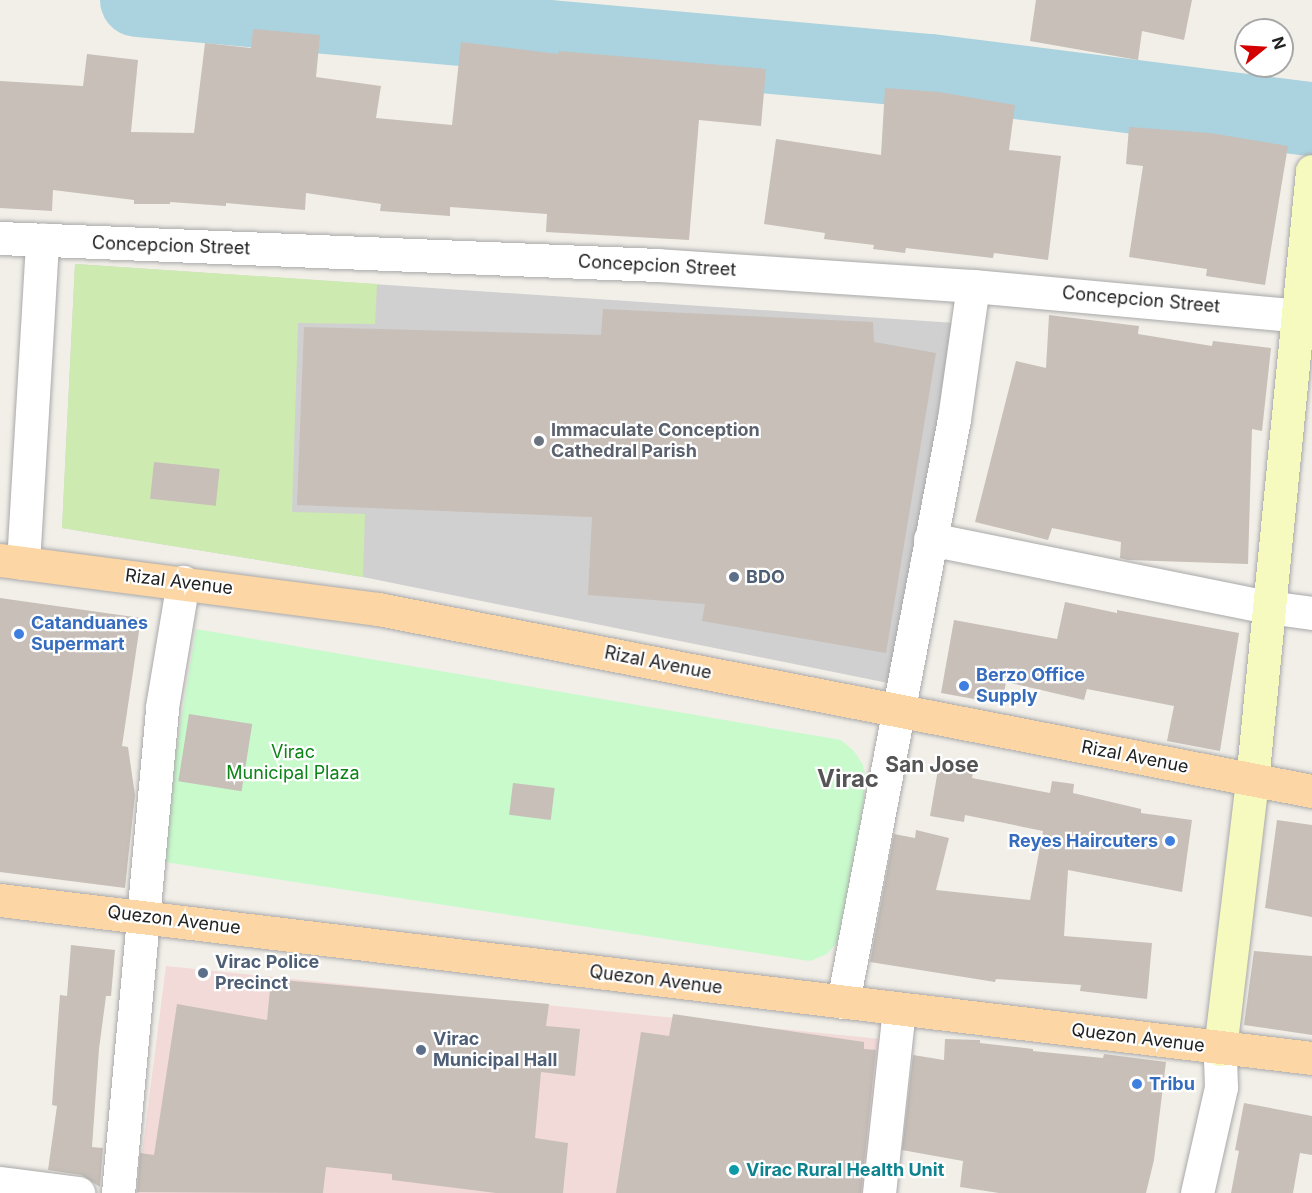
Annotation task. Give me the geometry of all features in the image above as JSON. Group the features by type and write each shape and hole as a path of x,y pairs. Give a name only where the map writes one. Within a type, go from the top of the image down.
{"main road":[{"path":"1220,1048 1252,781 1268,607 1305,316 1312,171"},
{"name":"Rizal Avenue","path":"11,562 183,582 434,619 1312,791"},
{"name":"Quezon Avenue","path":"0,900 1312,1058"}],"street":[{"name":"Concepcion Street","path":"0,238 603,262 973,286 1305,316"},
{"path":"11,562 42,240"},
{"path":"843,1002 954,419 973,286"},
{"path":"930,539 1268,607 1312,613"},
{"path":"118,1193 130,1040 162,707 183,582"},
{"path":"879,1193 899,1009"},
{"path":"1197,1193 1221,1086 1220,1048"},
{"path":"0,1183 78,1193"}],"shaded area":[{"path":"75,264 955,323 893,684 363,577 62,528"},
{"path":"166,966 880,1039 863,1193 137,1193"}],"green space":[{"path":"75,264 377,284 375,324 298,323 292,512 365,514 363,577 62,528"},
{"name":"Virac Municipal Plaza","path":"196,629 841,740 854,751 863,765 866,780 846,932 827,954 810,961 158,861"}],"building":[{"path":"1036,0 1192,0 1184,40 1142,31 1138,60 1030,41"},
{"path":"253,29 320,35 316,77 381,86 376,118 452,125 461,42 558,54 559,51 766,69 761,126 699,120 689,240 546,232 547,214 450,207 450,216 380,211 381,204 306,193 305,210 226,203 226,206 170,202 170,204 134,204 134,200 53,190 52,211 0,208 0,81 83,86 87,54 138,60 131,132 194,133 205,43 251,48"},
{"path":"885,88 939,92 1015,105 1009,150 1061,156 1048,260 994,253 993,258 906,248 905,253 873,249 874,245 824,239 825,233 764,224 776,139 881,155"},
{"path":"1129,127 1210,133 1288,146 1265,285 1206,276 1207,269 1129,257 1143,166 1126,164"},
{"path":"603,309 873,322 874,342 936,353 886,653 702,621 705,604 588,595 592,517 297,505 304,327 601,335"},
{"path":"1049,315 1139,326 1138,334 1212,346 1213,341 1271,348 1262,431 1252,429 1248,564 1128,560 1120,558 1121,542 1052,528 1048,540 975,522 1016,361 1046,368"},
{"path":"154,462 220,469 216,506 150,499"},
{"path":"0,598 141,618 122,746 128,747 135,795 125,888 0,872"},
{"path":"1065,602 1239,633 1220,751 1167,741 1174,706 1087,689 1084,700 1006,682 1002,704 941,693 954,620 1057,639"},
{"path":"189,714 252,724 242,791 178,781"},
{"path":"939,764 974,770 972,778 1050,793 1052,781 1074,784 1073,793 1141,809 1141,813 1192,820 1182,892 1068,870 1064,936 1152,943 1147,999 1080,991 1081,985 996,979 995,982 870,962 894,834 915,838 916,830 949,838 936,890 1030,900 1043,831 965,815 964,822 930,816"},
{"path":"513,783 555,788 551,820 509,815"},
{"path":"1277,820 1312,825 1312,917 1265,908"},
{"path":"71,945 115,950 111,996 106,996 99,1049 92,1147 103,1148 100,1187 81,1175 48,1170 57,1106 52,1105 60,995 67,996"},
{"path":"1254,951 1312,956 1312,1035 1244,1025"},
{"path":"271,979 549,1004 546,1026 580,1029 575,1076 541,1072 535,1138 568,1143 563,1193 496,1193 392,1180 392,1174 326,1167 323,1193 137,1192 140,1153 154,1155 177,1004 267,1020"},
{"path":"673,1014 864,1042 864,1049 876,1050 861,1193 616,1193 641,1032 669,1036"},
{"path":"945,1039 980,1040 980,1043 1033,1049 1033,1051 1103,1058 1104,1054 1166,1062 1154,1160 1146,1193 999,1193 960,1187 963,1161 902,1150 913,1055 944,1060"},
{"path":"1244,1103 1312,1116 1312,1155 1300,1153 1293,1193 1231,1193 1239,1151 1235,1150"}],"waterway":[{"path":"137,0 930,71 1312,119"}],"place":[{"name":"Immaculate Conception Cathedral Parish","path":"539,441"},
{"name":"BDO","path":"734,577"},
{"name":"Catanduanes Supermart","path":"19,634"},
{"name":"Berzo Office Supply","path":"964,686"},
{"name":"Reyes Haircuters","path":"1170,841"},
{"name":"Virac Police Precinct","path":"203,973"},
{"name":"Virac Municipal Hall","path":"421,1050"},
{"name":"Tribu","path":"1137,1084"},
{"name":"Virac Rural Health Unit","path":"734,1170"}],"district":[{"name":"San Jose","path":"932,765"},
{"name":"Virac","path":"848,779"}]}
